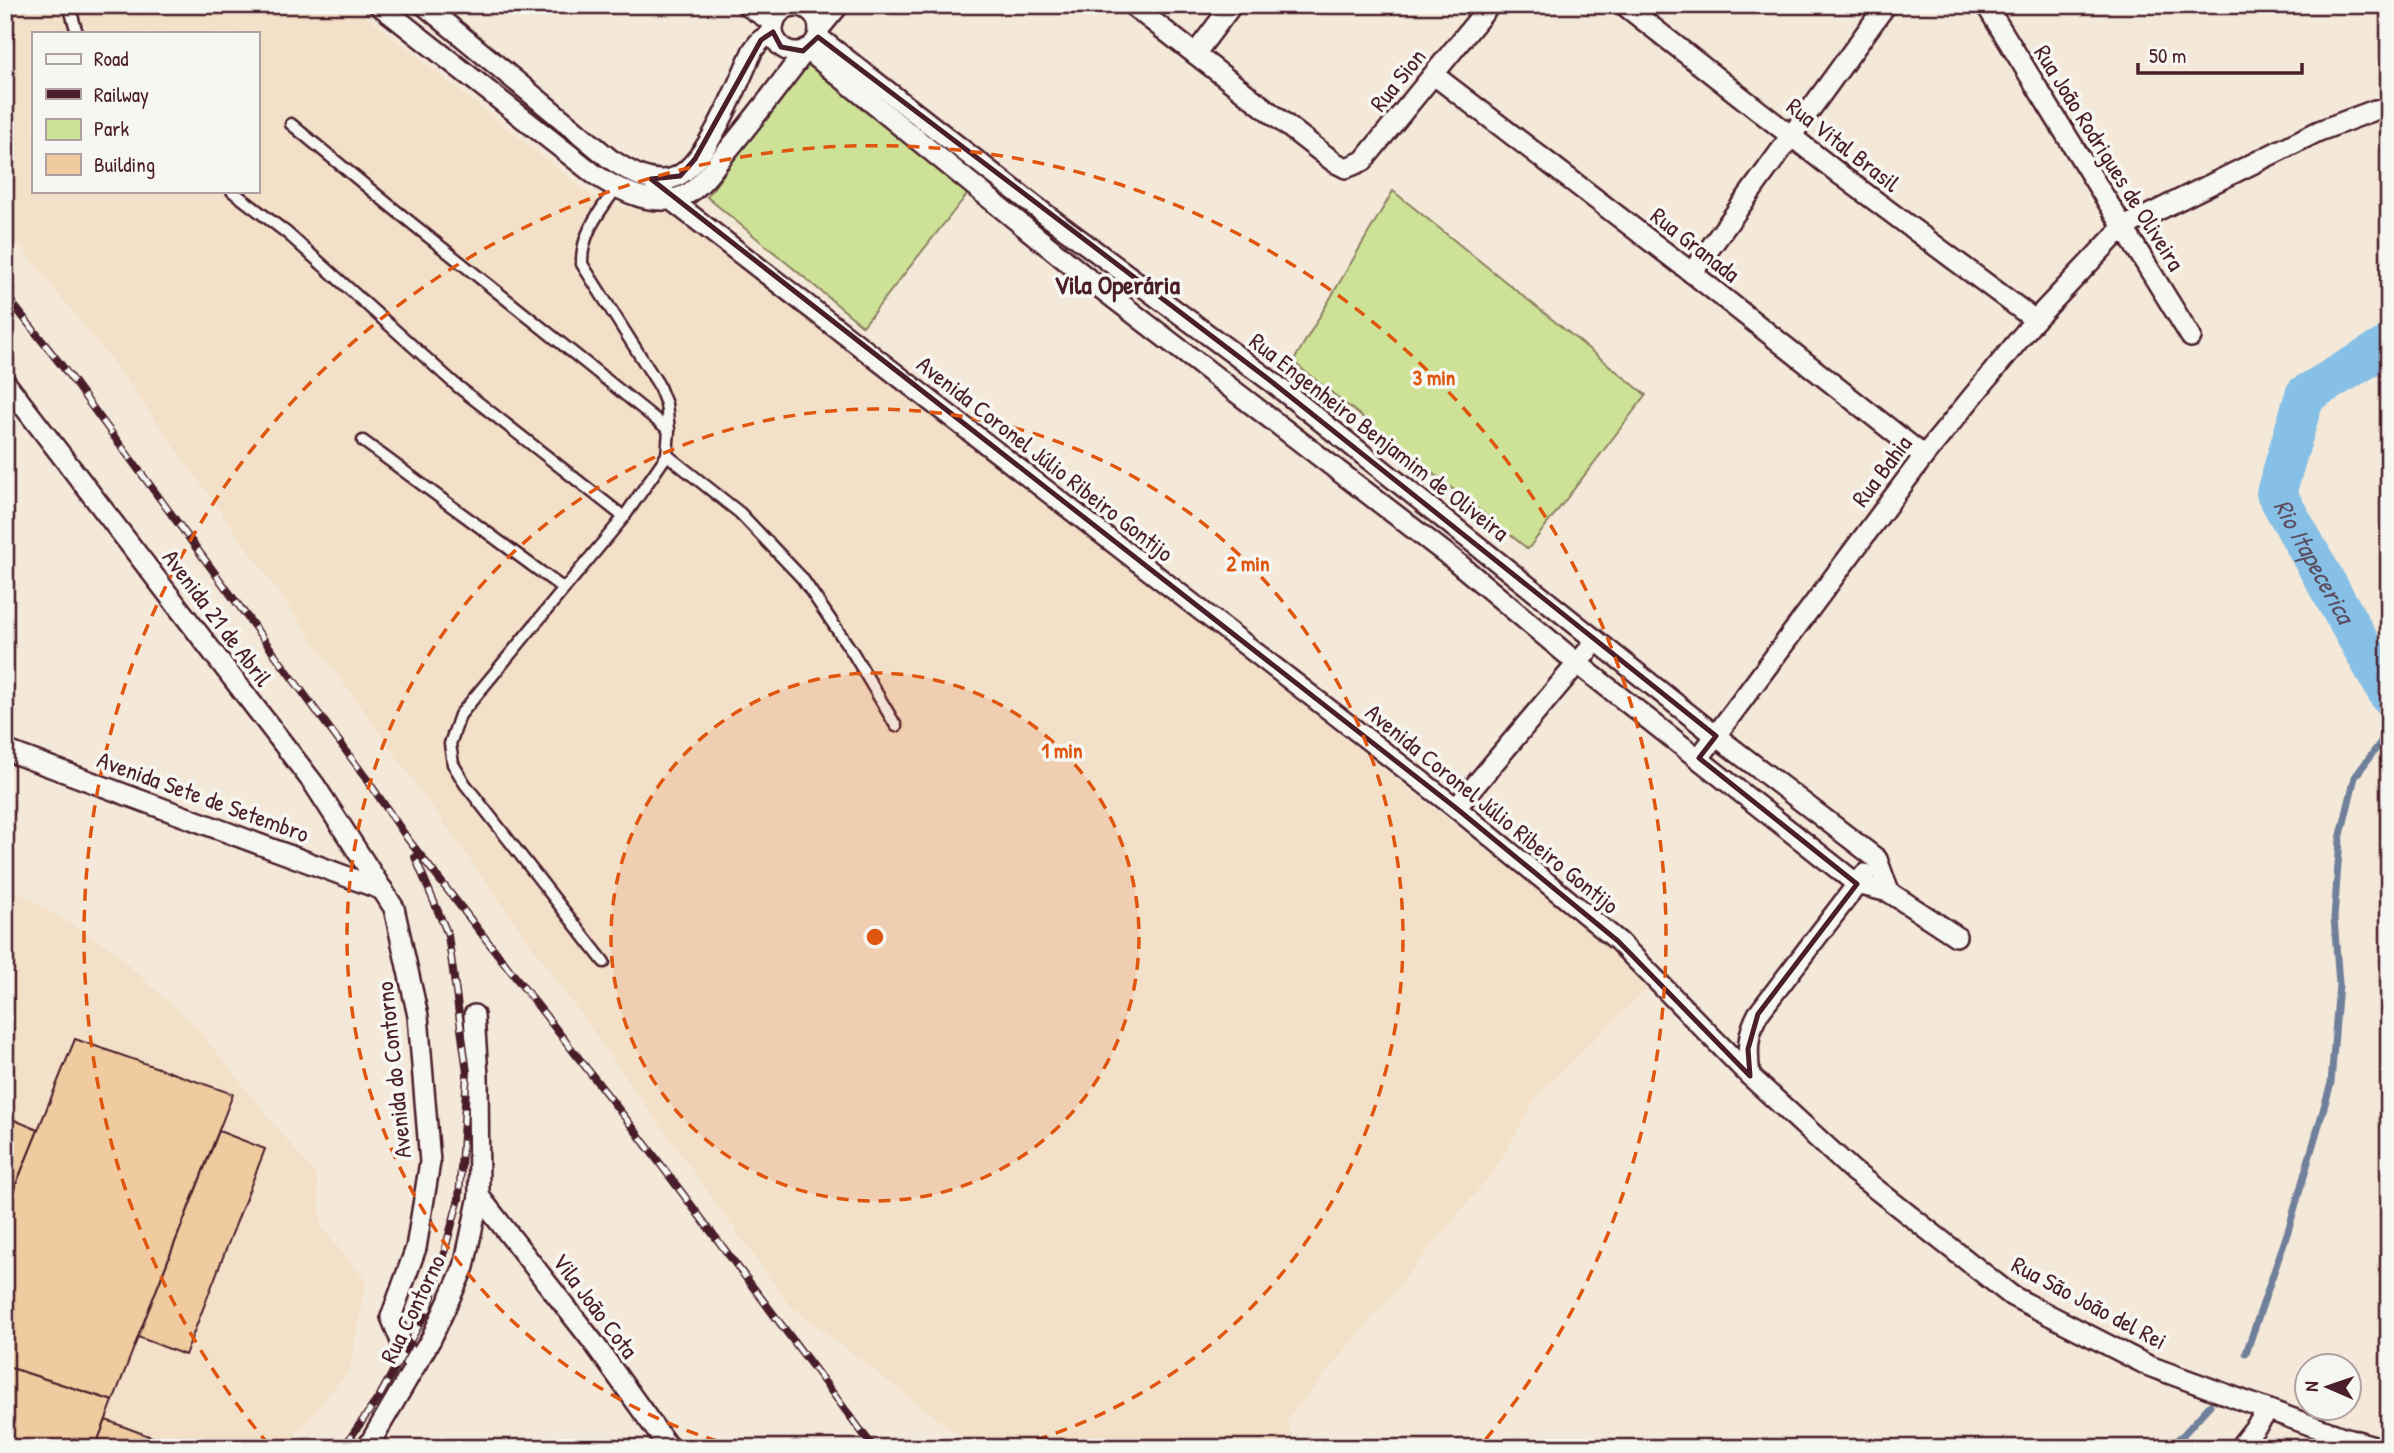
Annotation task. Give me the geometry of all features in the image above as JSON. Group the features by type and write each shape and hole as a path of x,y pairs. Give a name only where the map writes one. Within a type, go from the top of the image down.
{"street":[{"path":"379,5 616,189 644,198 670,199 689,193 706,177 839,5"},
{"path":"746,5 773,27 781,47 788,51 812,42"},
{"path":"1132,5 1195,54 1232,5"},
{"name":"Rua Sion","path":"1195,54 1334,162 1346,168 1363,161 1490,5"},
{"name":"Rua Vital Brasil","path":"1624,5 1791,136 2035,320"},
{"path":"1692,272 1886,5"},
{"name":"Rua João Rodrigues de Oliveira","path":"1986,5 2191,337"},
{"path":"420,37 430,10 610,159 651,179 680,176 695,159 720,122 753,50 773,27 778,14 788,6 800,6 814,14 812,42"},
{"name":"Rua Engenheiro Benjamim de Oliveira","path":"812,42 1272,382 1716,736 1877,859"},
{"name":"Rua Engenheiro Benjamim de Oliveira","path":"812,42 1030,232 1453,559 1577,663 1857,884 1889,892 1956,936"},
{"name":"Rua Granada","path":"1434,75 1692,272 1924,456"},
{"path":"2122,228 2319,131 2375,110"},
{"name":"Avenida Coronel Júlio Ribeiro Gontijo","path":"651,179 670,199 1456,808 1618,942 1750,1076"},
{"path":"1030,232 1045,214"},
{"name":"Rua Bahia","path":"1699,758 1924,456 2035,320 2122,228"},
{"name":"Avenida 21 de Abril","path":"5,382 314,784 383,890"},
{"path":"1456,808 1596,641"},
{"name":"Avenida Sete de Setembro","path":"5,750 383,890"},
{"path":"1750,1076 1750,1029 1758,1014 1877,859"},
{"path":"1877,859 1889,892"},
{"name":"Avenida do Contorno","path":"383,890 394,908 418,1016 430,1162 416,1248 391,1317 405,1351 415,1365"},
{"name":"Rua Contorno","path":"367,1448 431,1339 464,1267 479,1196 478,1076 474,1015"},
{"name":"Rua São João del Rei","path":"1750,1076 1853,1171 2012,1296 2148,1366 2381,1448"},
{"name":"Vila João Cota","path":"479,1196 593,1342 669,1448"},
{"path":"2239,1448 2269,1410"}],"lane":[{"path":"69,5 77,32"},
{"path":"291,124 669,430"},
{"path":"604,962 465,784 453,764 450,744 460,715 624,517 667,455 669,430 666,404 658,384 582,264 581,247 592,223 628,170"},
{"path":"233,192 287,233 456,385 624,517"},
{"path":"363,441 564,589"},
{"path":"667,455 740,513 802,578 853,653 896,726"}],"highlighted area":[{"path":"773,32 781,47 803,51 818,37 1272,382 1716,736 1699,758 1857,884 1758,1014 1748,1049 1750,1076 1618,941 1456,808 651,179 680,176 695,159 761,40"}],"shaded area":[{"path":"5,5 352,5 602,204 681,212 1608,946 1650,986 1539,1093 1495,1170 1287,1420 1293,1435 1271,1448 975,1448 788,1304 120,371 5,227"},
{"path":"5,884 109,947 199,1030 317,1177 322,1228 366,1281 350,1369 285,1448 5,1448"}],"green space":[{"path":"807,61 969,192 863,326 707,197"},
{"path":"1393,191 1646,395 1528,549 1293,362"}],"building":[{"path":"75,1039 233,1094 113,1401 5,1366 5,1211"},
{"path":"5,1116 38,1130 5,1211"},
{"path":"219,1131 265,1149 185,1355 138,1337"},
{"path":"5,1366 113,1401 95,1448 5,1448"},
{"path":"106,1420 181,1448 95,1448"}],"waterway":[{"name":"Rio Itapecerica","path":"2389,345 2305,395 2276,493 2389,695"},
{"path":"2246,1353 2288,1231 2331,1083 2339,984 2334,918 2340,839 2355,777 2389,731"},
{"path":"2167,1448 2183,1435 2210,1405"}],"railway":[{"path":"5,294 62,366 366,778 407,838 634,1129 874,1448"},
{"path":"343,1448 379,1397 429,1307 459,1199 467,1072 448,935 415,857"}],"district":[{"name":"Vila Operária","path":"1117,285"}]}
